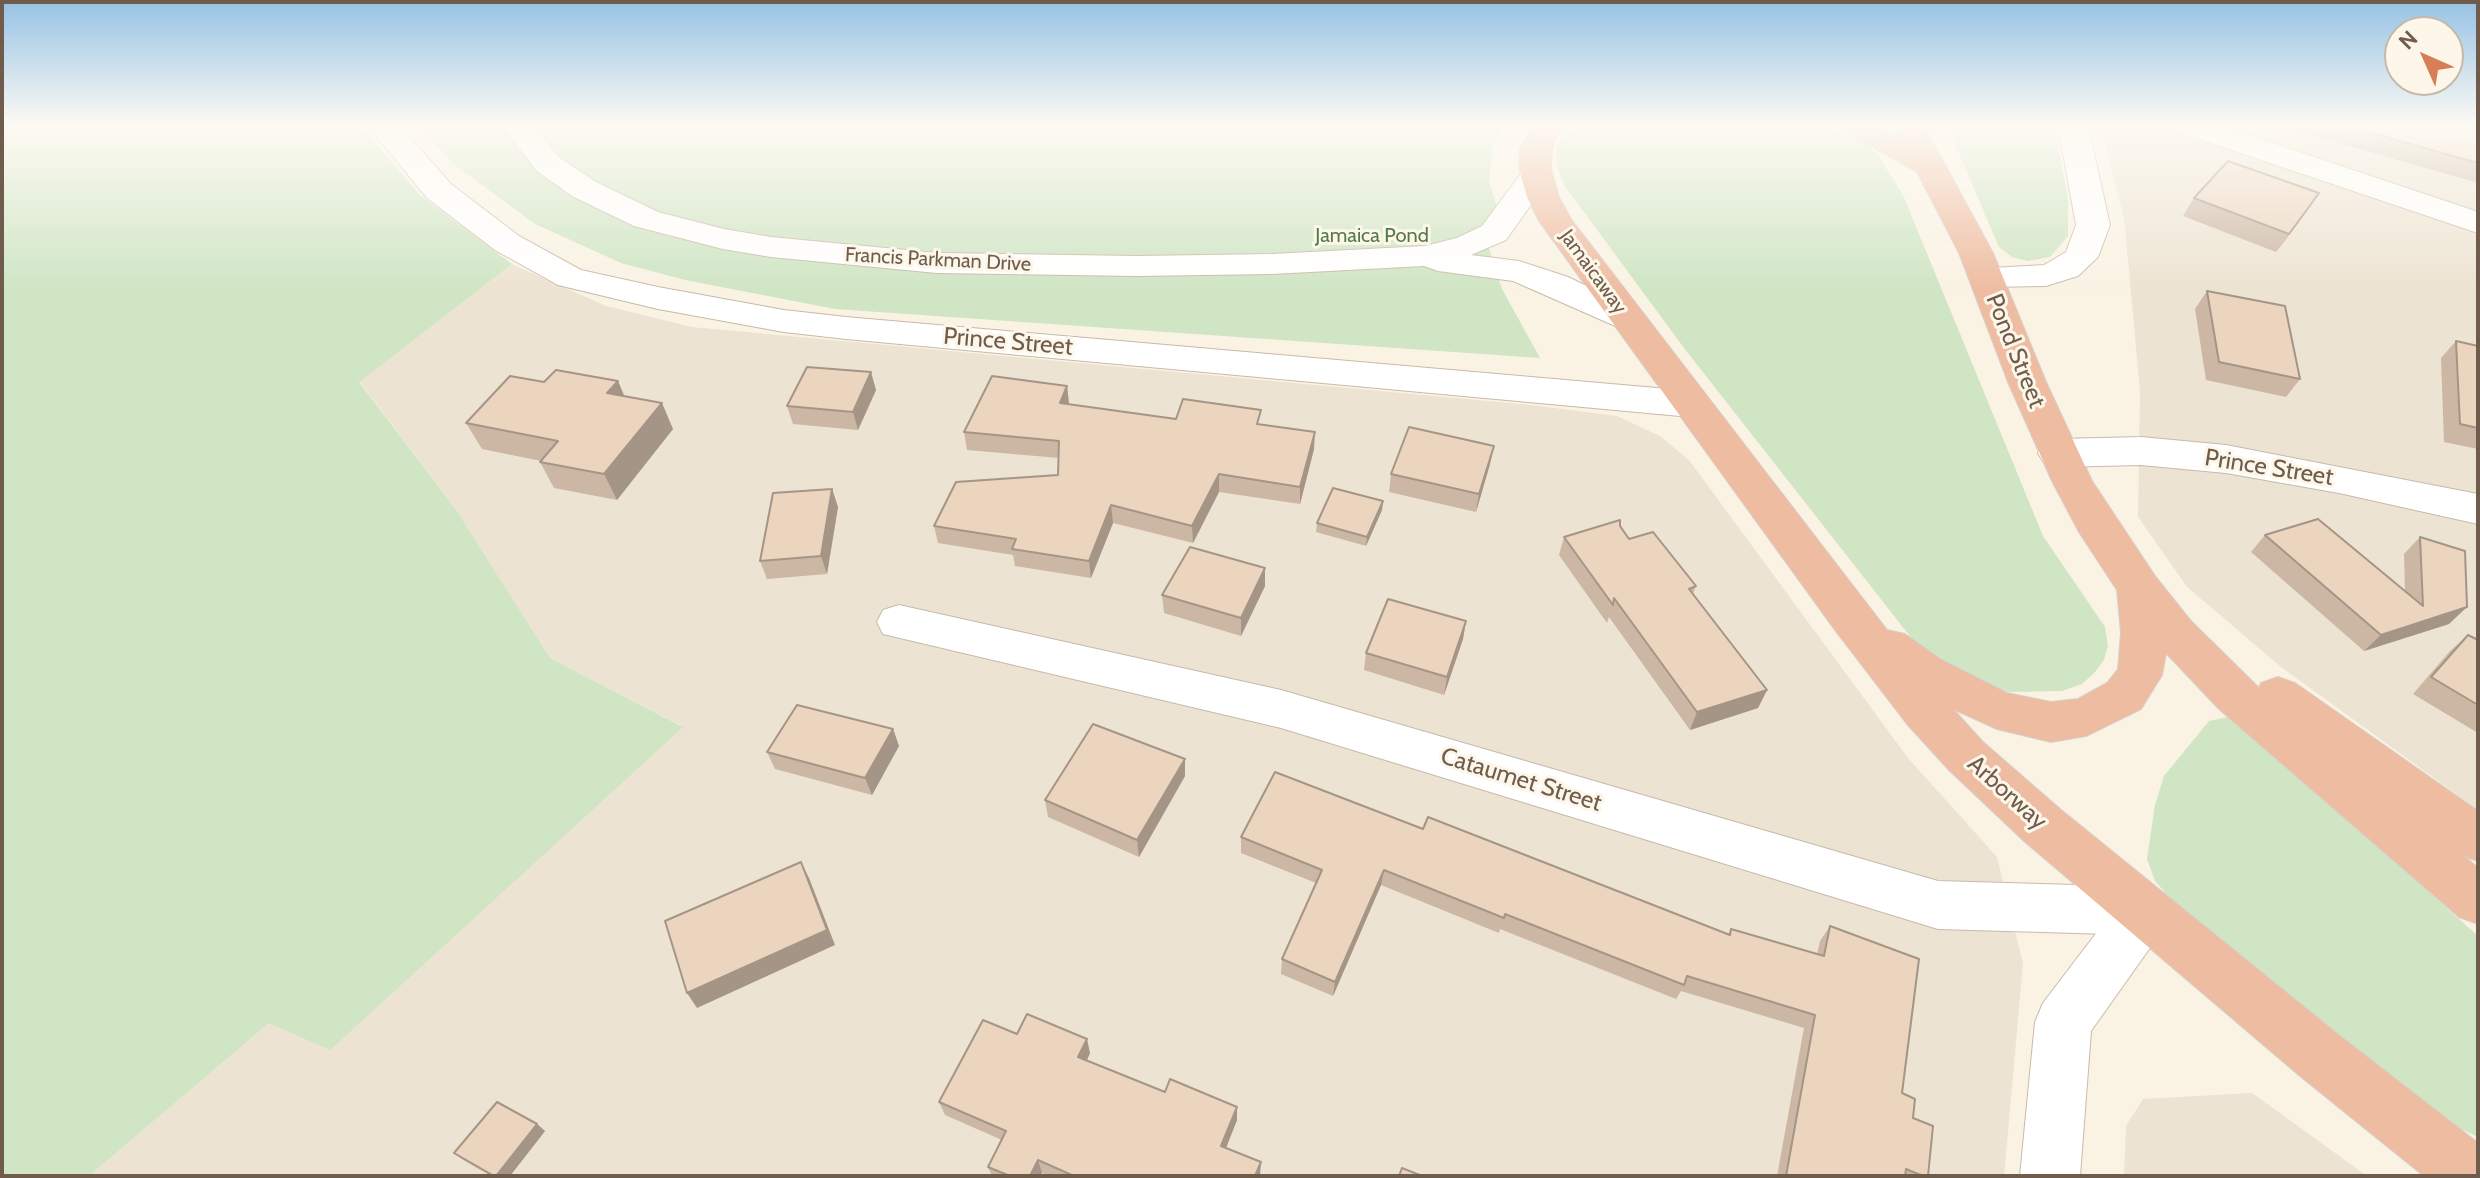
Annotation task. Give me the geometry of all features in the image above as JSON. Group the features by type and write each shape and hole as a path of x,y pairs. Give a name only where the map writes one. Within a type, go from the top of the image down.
{"highway":[{"name":"Jamaicaway","path":"1538,181 1556,221 1691,404"},
{"path":"1938,181 1986,276"},
{"name":"Pond Street","path":"1986,276 2058,453 2087,509 2139,588"},
{"name":"Arborway","path":"1691,404 1911,696 1966,756 2020,807 2145,911 2472,1176"},
{"path":"1851,618 1924,672 1964,695 2012,715 2051,722 2086,717 2113,704 2131,687 2143,660 2139,588"},
{"path":"2139,588 2335,739 2478,839"},
{"path":"2139,588 2175,633 2236,696 2478,900"},
{"name":"Arborway","path":"2394,1114 2478,1173"}],"main road":[{"name":"Prince Street","path":"430,181 507,243 570,278 769,319 1691,404"},
{"name":"Francis Parkman Drive","path":"572,181 614,205 683,229 771,247 907,261 1058,267 1395,259 1476,264 1519,271 1556,285 1629,321"},
{"name":"Francis Parkman Drive","path":"1395,259 1448,251 1485,239 1511,214 1532,181"},
{"name":"Pond Street","path":"1986,276 2046,275 2066,269 2081,257 2093,225 2084,181"},
{"path":"2354,181 2478,223"},
{"name":"Prince Street","path":"2058,453 2141,451 2226,459 2478,509"},
{"name":"Cataumet Street","path":"899,622 1281,709 1938,905 2145,911"},
{"path":"2050,1176 2063,1022 2145,911"}],"shaded area":[{"path":"2114,181 2478,181 2478,810 2281,667 2187,587 2138,517 2140,391 2124,217"},
{"path":"512,264 606,306 692,327 1531,405 1617,416 1660,436 1689,460 1908,758 1997,857 2023,964 2004,1176 89,1176 269,1023 682,726 550,658 457,511 359,381"},
{"path":"2252,1093 2367,1176 2124,1176 2126,1126 2143,1099"}],"green space":[{"path":"2,181 408,181 421,196 512,264 359,382 457,511 550,658 683,727 330,1050 269,1023 89,1176 2,1176"},
{"name":"Jamaica Pond","path":"476,181 1489,181 1498,211 1482,226 1502,289 1540,358 835,309 685,280 621,263 535,224"},
{"path":"1562,181 1894,181 1903,195 2043,536 2105,627 2108,646 2104,660 2095,672 2082,684 2062,691 2010,692 1981,685 1920,649 1684,348"},
{"path":"1971,181 2065,181 2068,236 2050,257 2028,261 2012,257 1999,247"},
{"path":"2228,717 2263,743 2478,936 2478,1137 2411,1106 2188,918 2155,881 2147,859 2155,805 2164,776 2209,721"}],"building":[{"path":"2210,181 2285,181 2319,193 2289,234 2194,198"},
{"path":"2207,291 2285,306 2300,379 2219,362"},
{"path":"2456,341 2478,346 2478,428 2460,424"},
{"path":"807,367 871,372 853,412 787,406"},
{"path":"556,370 618,381 607,393 662,403 604,474 540,462 558,441 466,423 510,376 544,382"},
{"path":"992,376 1067,386 1060,403 1176,419 1183,399 1261,410 1257,424 1315,432 1300,487 1219,474 1192,526 1111,505 1089,561 1012,549 1016,539 934,526 956,482 1058,475 1059,441 964,432"},
{"path":"1409,427 1494,446 1479,494 1391,474"},
{"path":"1333,488 1383,501 1367,537 1317,523"},
{"path":"832,489 821,556 760,561 773,493"},
{"path":"2318,519 2423,606 2420,537 2465,551 2467,607 2381,635 2265,535"},
{"path":"1620,520 1620,526 1629,539 1653,532 1696,586 1689,589 1767,690 1697,712 1614,598 1613,605 1564,537"},
{"path":"1190,547 1265,568 1241,618 1162,595"},
{"path":"1388,599 1466,621 1447,677 1366,653"},
{"path":"2468,635 2478,640 2478,705 2431,677"},
{"path":"797,705 893,729 865,778 767,752"},
{"path":"1093,724 1185,759 1137,840 1045,800"},
{"path":"1275,772 1423,829 1428,817 1730,935 1731,929 1824,956 1830,926 1919,959 1902,1093 1915,1099 1913,1118 1933,1126 1928,1176 1906,1169 1905,1176 1786,1176 1815,1015 1687,976 1684,985 1384,870 1335,982 1282,959 1322,870 1241,837"},
{"path":"801,862 827,930 687,993 665,921"},
{"path":"1027,1014 1087,1039 1078,1057 1165,1092 1170,1079 1237,1107 1221,1146 1261,1162 1255,1176 1074,1176 1038,1160 1030,1176 1010,1176 988,1167 1006,1131 939,1102 983,1020 1017,1034"},
{"path":"497,1102 537,1124 494,1176 454,1153"},
{"path":"1402,1168 1422,1176 1399,1176"}]}
